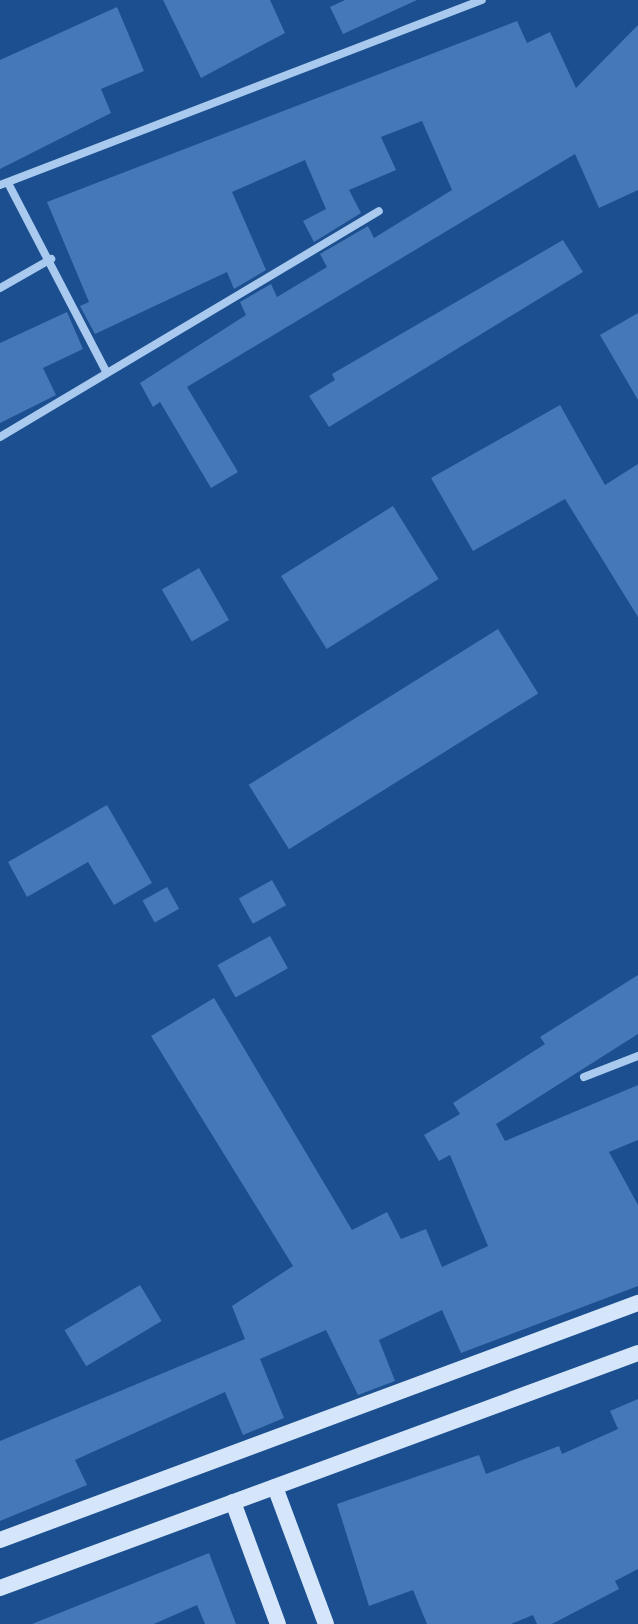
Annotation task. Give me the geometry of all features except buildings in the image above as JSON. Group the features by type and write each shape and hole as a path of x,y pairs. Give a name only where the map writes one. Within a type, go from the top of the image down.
{"main road":[{"path":"0,1540 638,1303"},
{"path":"0,1588 638,1353"},
{"path":"275,1487 326,1624"},
{"path":"233,1502 278,1624"}],"street":[{"path":"106,371 51,259 4,184 482,0"},
{"path":"0,437 379,211"},
{"path":"0,288 51,259"},
{"path":"584,1077 638,1056"}]}
